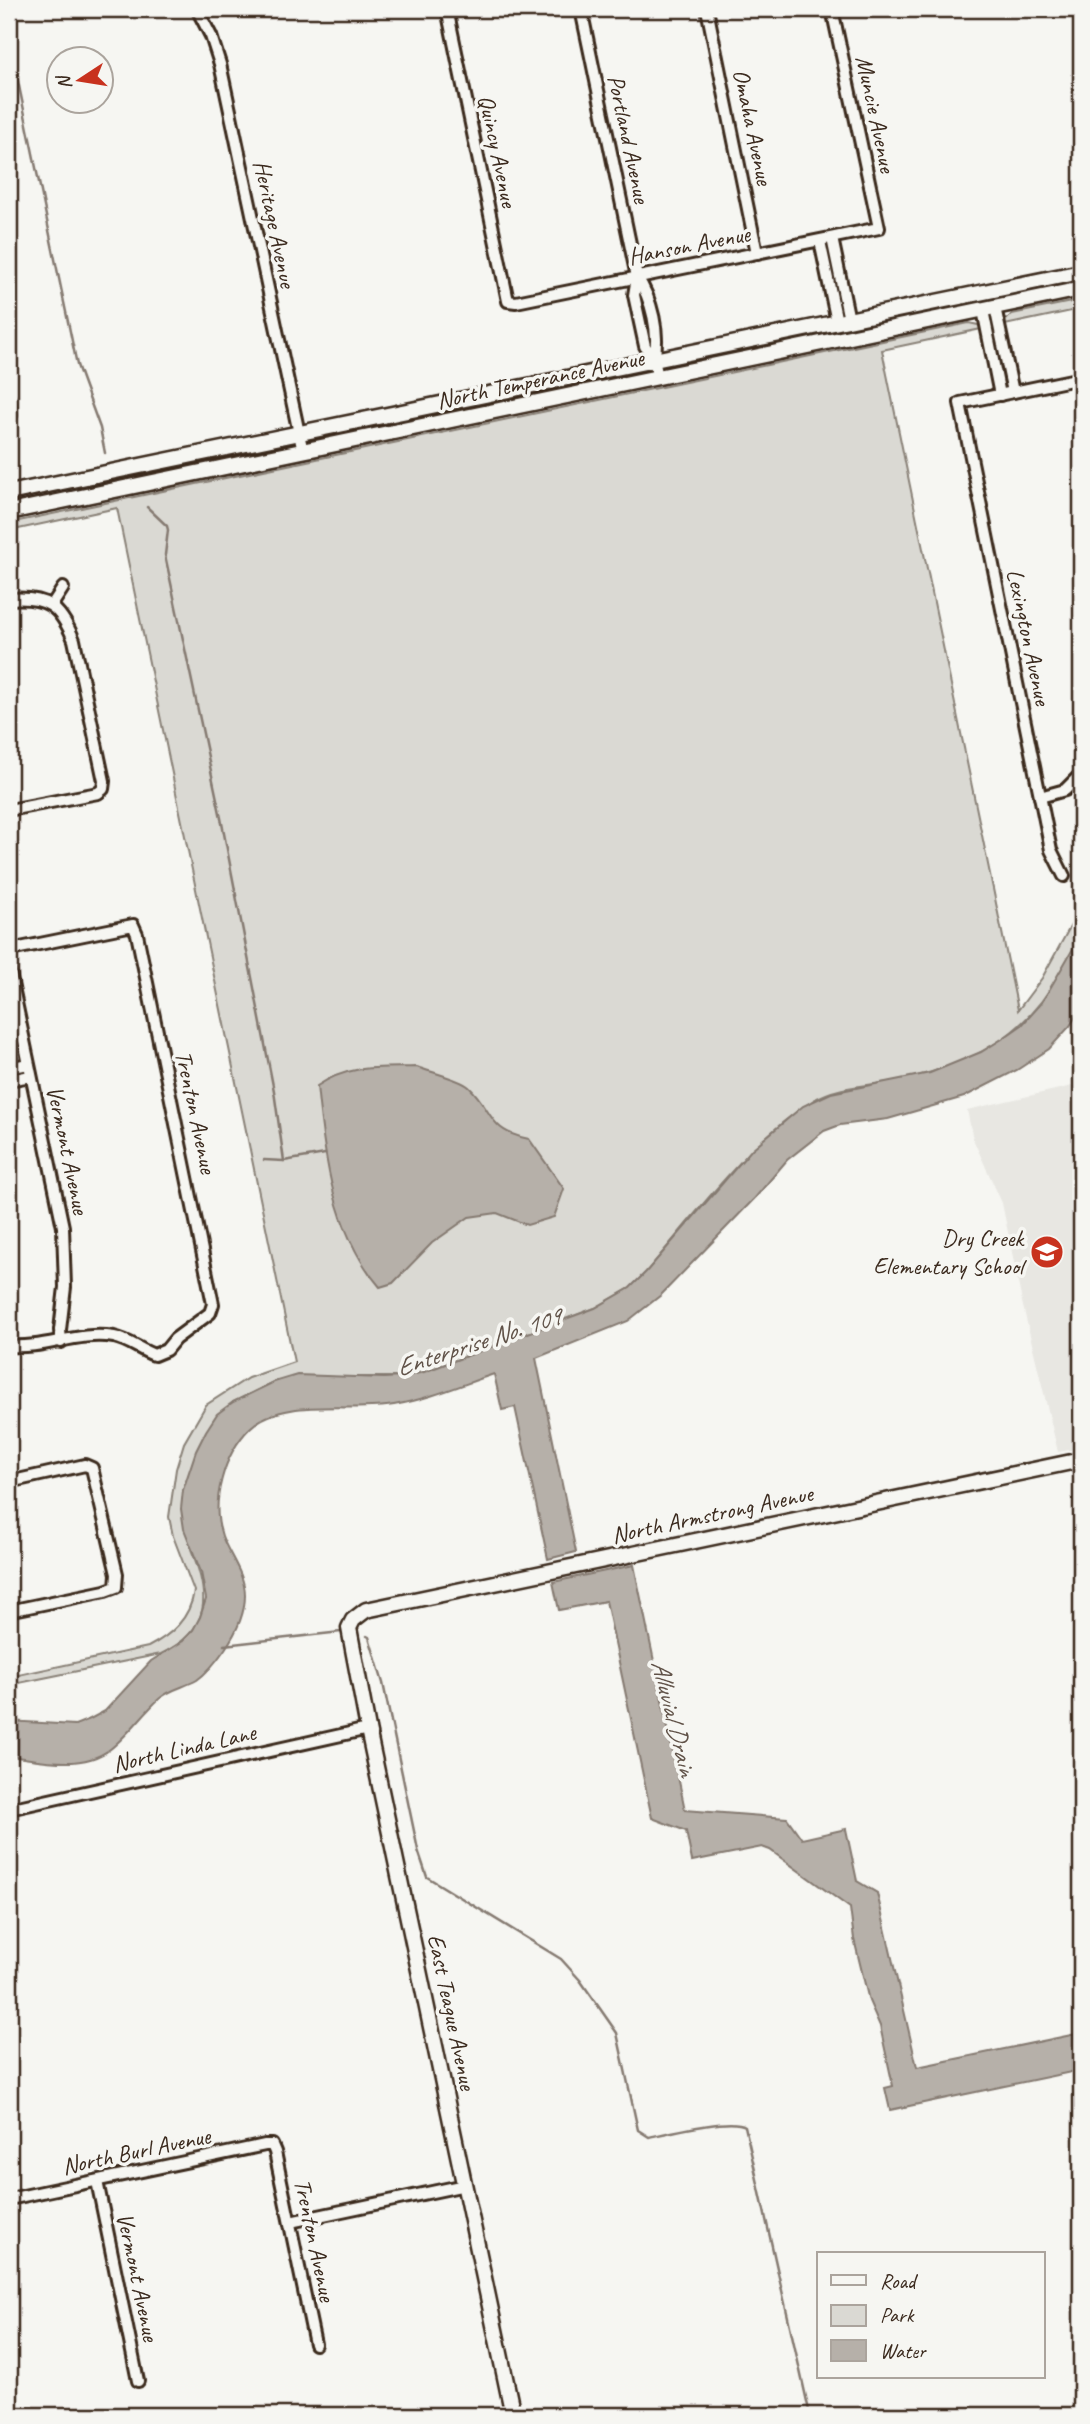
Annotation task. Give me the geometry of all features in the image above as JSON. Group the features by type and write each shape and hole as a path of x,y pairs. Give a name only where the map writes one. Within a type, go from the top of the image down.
{"main road":[{"name":"North Temperance Avenue","path":"9,494 1081,272"},
{"name":"North Temperance Avenue","path":"9,512 1081,289"},
{"name":"North Armstrong Avenue","path":"354,1619 366,1610 1081,1460"},
{"name":"East Teague Avenue","path":"354,1619 349,1628 368,1729 513,2415"}],"street":[{"name":"Heritage Avenue","path":"197,9 211,36 220,64 303,452"},
{"name":"Quincy Avenue","path":"447,9 508,301"},
{"name":"Portland Avenue","path":"581,9 637,277 635,295 645,346 654,360 658,377"},
{"name":"Omaha Avenue","path":"707,9 757,253"},
{"name":"Muncie Avenue","path":"832,9 879,228"},
{"name":"Hanson Avenue","path":"508,301 516,302 879,228"},
{"path":"826,240 843,321"},
{"path":"989,308 1013,392"},
{"path":"989,308 1000,395 1081,378"},
{"name":"Lexington Avenue","path":"1000,395 960,403 1051,850 1064,876"},
{"path":"9,399 11,415"},
{"path":"52,605 63,588"},
{"path":"9,599 26,598 52,605 68,626 74,640 104,781 103,789 98,793 9,810"},
{"path":"1040,797 1065,790 1081,774"},
{"name":"Trenton Avenue","path":"9,953 27,946 133,925 212,1298 211,1314 175,1339 161,1353 154,1355 125,1341 104,1336 88,1336 61,1342"},
{"name":"Vermont Avenue","path":"9,969 60,1203 65,1287 61,1342"},
{"path":"9,1068 29,1070"},
{"path":"9,1080 29,1070"},
{"path":"9,1346 39,1346 61,1342"},
{"path":"9,1482 85,1465 92,1468 117,1574 116,1587 105,1591 9,1611"},
{"name":"North Linda Lane","path":"9,1809 368,1729"},
{"name":"Trenton Avenue","path":"272,2145 316,2344"},
{"name":"North Burl Avenue","path":"9,2199 272,2145"},
{"name":"Vermont Avenue","path":"97,2181 138,2381"},
{"path":"290,2222 465,2185"}],"shaded area":[{"name":"Dry Creek Elementary School","path":"1081,1084 1081,1448 1058,1452 1022,1302 1002,1203 973,1139 967,1110"}],"green space":[{"path":"1081,300 1081,309 1005,325 1012,314"},
{"path":"969,323 978,325 981,329 882,350 1018,1010 1042,978 1081,907 1080,939 1047,993 1015,1029 976,1055 930,1072 845,1088 812,1101 766,1137 745,1158 630,1288 595,1308 424,1372 402,1377 341,1377 274,1382 233,1402 191,1549 202,1581 203,1596 198,1622 190,1634 161,1654 9,1685 9,1677 148,1647 178,1625 188,1610 194,1591 173,1536 169,1517 176,1469 184,1443 206,1405 248,1378 294,1362 117,508 9,531 9,523"}],"water":[{"path":"1081,935 1081,1008 1070,1026 1049,1049 1017,1070 964,1097 888,1119 840,1125 824,1131 787,1160 755,1198 661,1295 628,1321 536,1358 576,1552 548,1559 515,1407 502,1410 494,1374 394,1405 280,1412 264,1418 250,1428 233,1451 222,1479 219,1523 242,1580 245,1595 239,1624 219,1657 197,1680 159,1699 121,1740 104,1753 91,1759 64,1762 9,1756 9,1721 75,1725 90,1719 105,1711 151,1661 183,1641 193,1630 206,1599 201,1572 184,1529 181,1509 183,1490 196,1451 217,1414 233,1402 274,1382 297,1375 402,1377 424,1372 595,1308 630,1288 752,1149 803,1106 831,1093 930,1073 981,1052 1022,1025 1041,1004"},
{"path":"417,1067 452,1078 469,1087 498,1125 505,1131 529,1139 564,1189 554,1217 527,1225 497,1213 469,1217 432,1243 393,1283 380,1287 351,1243 341,1218 323,1139 317,1086 353,1071"},
{"path":"634,1565 685,1810 787,1818 802,1839 846,1829 857,1881 877,1893 917,2067 1081,2033 1081,2070 890,2110 885,2088 893,2086 880,2026 869,2001 854,1939 850,1908 762,1847 692,1861 686,1831 652,1818 606,1601 559,1610 553,1582"}],"waterway":[{"path":"9,38 77,365 100,428 105,453"},
{"path":"147,507 168,530 165,555 221,818 274,1091 284,1161"},
{"name":"Alluvial Drain","path":"264,1160 284,1161 325,1154"},
{"path":"224,1645 341,1632"},
{"path":"367,1636 383,1683 418,1850 427,1877 561,1959 580,1980 617,2033 638,2130 649,2137 713,2124 745,2126 810,2415"}],"place":[{"name":"Dry Creek Elementary School","path":"1047,1252"}],"water label":[{"name":"Enterprise No. 109","path":"478,1342"}]}
